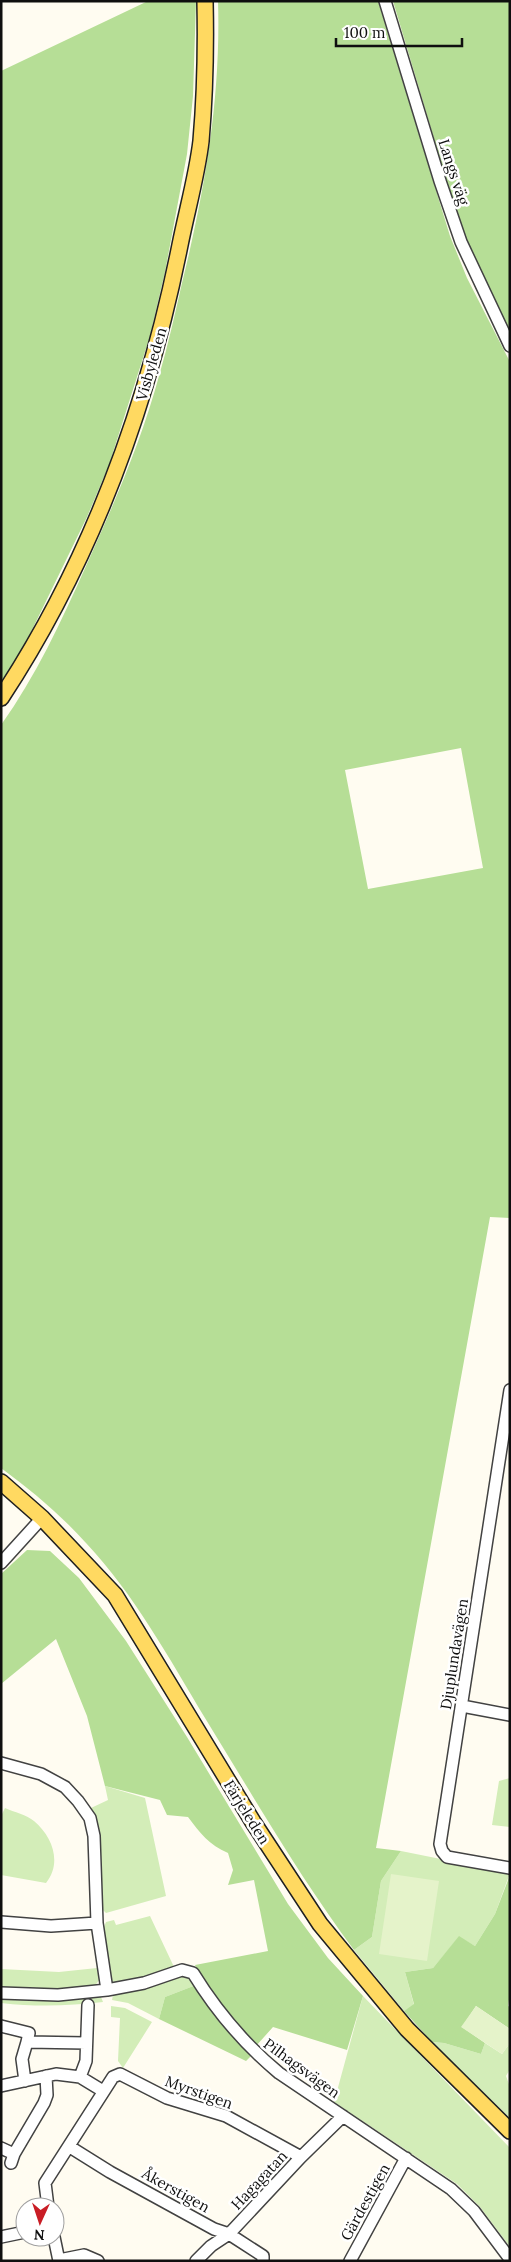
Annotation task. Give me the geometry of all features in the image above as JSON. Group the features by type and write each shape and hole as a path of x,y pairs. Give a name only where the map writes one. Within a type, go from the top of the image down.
{"main road":[{"name":"Visbyleden","path":"1,698 17,675 72,571 108,495 136,419 169,300 200,142 205,1"},
{"name":"Färjeleden","path":"1,1482 42,1518 115,1595 253,1822 320,1924 408,2029 510,2132"}],"street":[{"name":"Langs väg","path":"385,1 461,242 510,346"},
{"name":"Djuplundavägen","path":"510,1390 440,1844 442,1851 447,1857 510,1868"},
{"path":"1,1563 42,1518"},
{"path":"462,1706 510,1715"},
{"path":"1,1762 42,1774 65,1787 90,1818 94,1836 97,1923 106,1990"},
{"path":"1,1922 51,1926 97,1923"},
{"name":"Pilhagsvägen","path":"1,1993 58,1995 106,1990 144,1983 182,1970 193,1973 210,2001 254,2052 279,2073 451,2189 474,2211 510,2259"},
{"path":"80,2077 86,2061 88,2005"},
{"path":"1,2026 28,2033 22,2058 25,2081"},
{"path":"27,2042 86,2043"},
{"path":"1,2086 56,2074 80,2077 103,2091"},
{"name":"Myrstigen","path":"47,2197 45,2183 70,2147 113,2077 123,2075 166,2098 226,2116 300,2157"},
{"path":"1,2148 12,2158 44,2103 47,2095 46,2076"},
{"name":"Hagagatan","path":"196,2261 211,2246 229,2234 300,2157 342,2116"},
{"name":"Åkerstigen","path":"70,2147 110,2172 214,2229 229,2234 263,2256 263,2261"},
{"name":"Gärdestigen","path":"350,2261 406,2158"},
{"path":"1,2237 15,2234"},
{"path":"56,2247 59,2260 84,2255 98,2261"}],"green space":[{"path":"148,1 196,1 193,96 187,154 165,272 150,336 109,465 87,517 29,636 1,684 1,71"},
{"path":"218,1 378,1 450,236 467,278 510,362 510,1218 490,1217 376,1848 401,1851 381,1881 372,1937 354,1950 295,1865 164,1650 120,1583 86,1543 56,1513 1,1468 1,725 37,668 67,608 117,496 152,401 174,318 198,213 214,108","holes":["461,748 483,868 368,889 345,770"]},
{"path":"393,1 508,1 510,5 510,332 477,267 458,219"},
{"path":"27,1550 50,1551 79,1578 126,1641 187,1737 288,1904 328,1958 363,1996 347,2050 273,2027 256,2046 212,1998 195,1965 268,1951 254,1880 228,1885 233,1870 228,1853 210,1842 188,1817 167,1815 160,1800 105,1786 87,1716 56,1639 1,1684 1,1574"},
{"path":"510,1778 510,1827 492,1825 499,1781"},
{"path":"105,1786 145,1798 166,1896 106,1913 102,1909 97,1825 91,1808 108,1800"},
{"path":"5,1808 31,1819 41,1827 50,1842 53,1850 54,1867 46,1883 1,1875 1,1816"},
{"path":"401,1851 510,1873 495,1914 475,1946 459,1937 433,1968 405,1972 414,2005 404,2011 354,1950 372,1937 381,1881"},
{"path":"391,1874 439,1881 427,1961 379,1954"},
{"path":"510,1875 510,1993 508,2006 510,2007 510,2029 476,2006 462,2027 485,2043 481,2054 444,2043 432,2042 404,2011 414,2004 405,1972 433,1968 459,1936 475,1946 495,1914"},
{"path":"150,1916 174,1967 141,1979 114,1983 109,1976 104,1927 106,1922 114,1920 116,1925"},
{"path":"97,1968 99,1980 95,1986 57,1991 1,1988 1,1969 59,1972"},
{"path":"182,1976 190,1978 196,1985 165,1997 159,2019 128,2003 112,2000 113,1995"},
{"path":"196,1985 205,2003 251,2056 246,2061 159,2019 165,1997"},
{"path":"363,1996 510,2148 510,2247 480,2207 457,2184 334,2102"},
{"path":"1,1997 60,2000 101,1997 103,2002 27,2005 1,2003"},
{"path":"111,2006 125,2008 152,2022 123,2068 118,2061 120,2018 111,2017"},
{"path":"476,2006 510,2029 510,2043 502,2054 461,2027"},
{"path":"432,2042 444,2043 481,2054 485,2043 502,2054 510,2043 510,2069 506,2076 510,2087 510,2118"}]}
